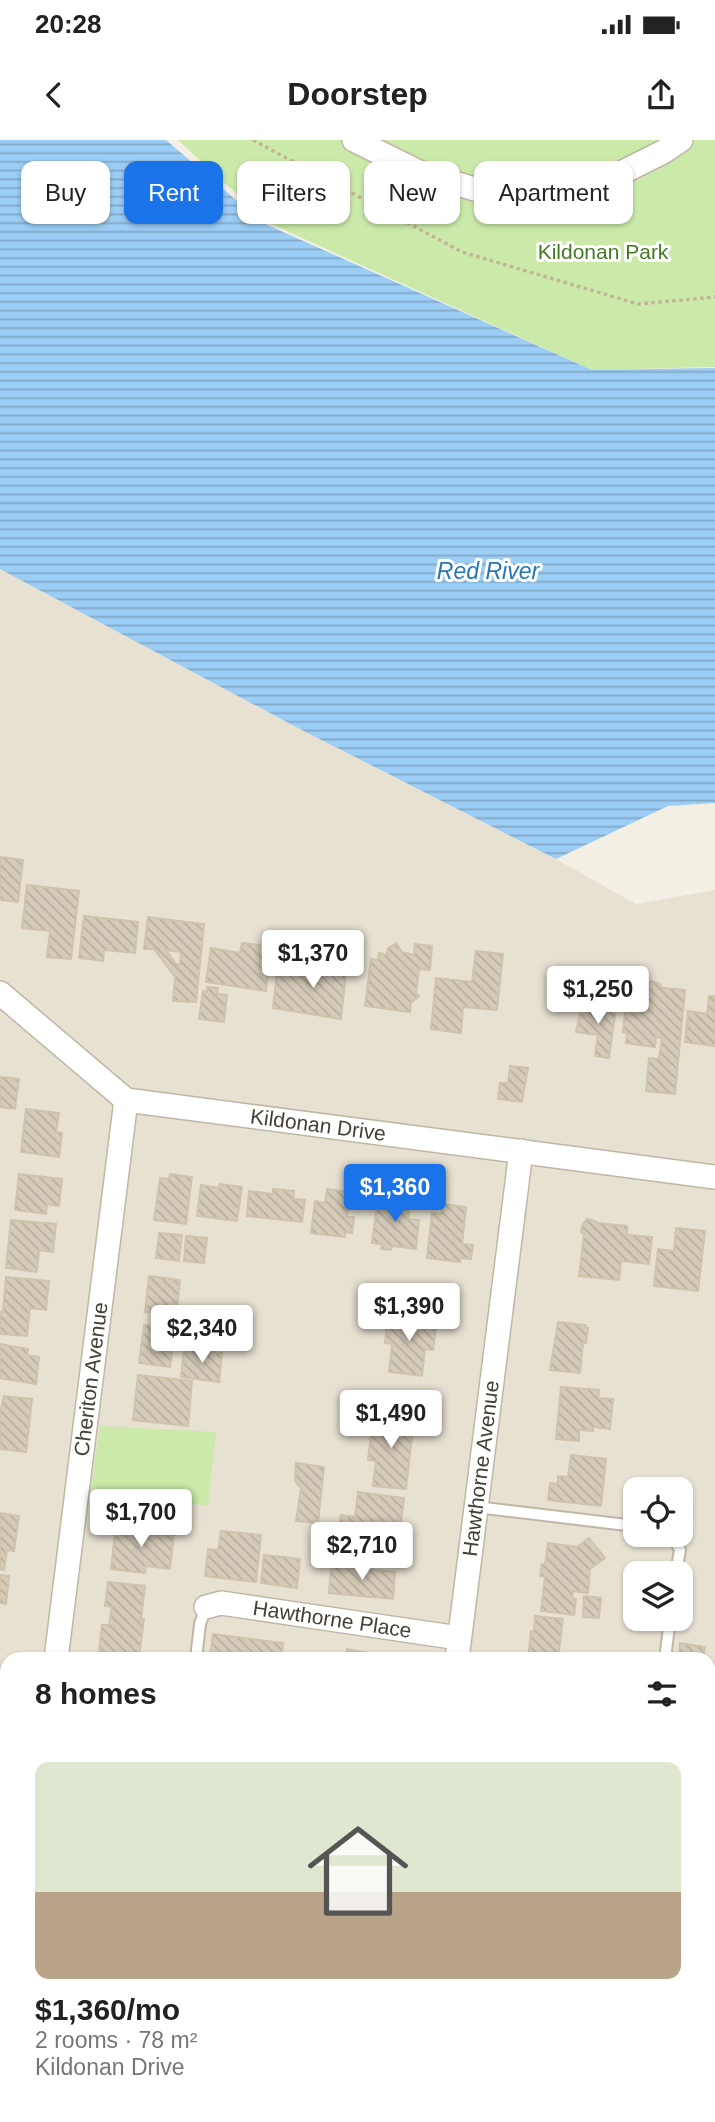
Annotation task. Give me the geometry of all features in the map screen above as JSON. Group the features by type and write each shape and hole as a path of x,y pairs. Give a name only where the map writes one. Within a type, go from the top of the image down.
{"street":[{"path":"362,142 421,173 478,190 548,190 607,180 681,140"},
{"path":"0,993 126,1100"},
{"name":"Kildonan Drive","path":"126,1100 715,1177"},
{"name":"Cheriton Avenue","path":"57,1652 126,1100"},
{"name":"Hawthorne Avenue","path":"458,1648 521,1151"},
{"name":"Hawthorne Place","path":"206,1607 221,1603 458,1648"}],"lane":[{"path":"476,1507 623,1525"},
{"path":"197,1652 206,1607"},
{"path":"666,1652 668,1631"}],"path":[{"path":"253,140 462,252 638,304 715,297"}],"shaded area":[{"path":"0,569 296,727 556,859 636,904 715,890 715,1652 0,1652"}],"green space":[{"name":"Kildonan Park","path":"178,140 715,140 715,367 592,370 271,224 350,224 350,161 237,161 237,194 223,181 223,161 201,161"},
{"path":"100,1426 216,1432 208,1506 91,1489"}],"water":[{"name":"Red River","path":"0,140 166,140 191,161 124,161 124,224 223,224 223,189 237,201 237,224 265,224 592,370 715,368 715,803 668,806 556,859 296,727 0,569"}],"building":[{"path":"0,857 23,860 18,902 0,900"},
{"path":"27,885 79,891 71,959 47,957 50,931 22,928"},
{"path":"84,916 138,922 135,953 104,950 103,961 79,958"},
{"path":"148,917 204,924 196,1002 173,1001 175,977 154,949 144,949","holes":["166,950 181,952 180,965 176,964"]},
{"path":"242,943 260,945 259,953 270,955 266,991 206,982 211,948 240,953"},
{"path":"396,943 402,952 414,955 415,944 432,946 430,970 419,969 416,993 419,996 411,1003 410,1012 365,1006 371,959 378,960 379,953 387,955 388,948"},
{"path":"476,951 503,954 497,1010 463,1007 461,1033 431,1029 436,978 472,982"},
{"path":"313,960 347,964 341,1019 273,1008 277,972 311,976"},
{"path":"651,981 659,983 662,988 685,990 675,1094 646,1091 649,1058 659,1059 662,1038 656,1037 655,1047 626,1043 627,1033 623,1032 628,983 647,985"},
{"path":"207,987 218,988 217,994 227,995 224,1022 199,1019 203,991 207,992"},
{"path":"709,996 715,996 715,1046 685,1042 688,1011 707,1014"},
{"path":"582,1003 616,1008 609,1058 595,1056 598,1035 576,1032"},
{"path":"510,1066 528,1068 522,1102 498,1099 500,1083 508,1083"},
{"path":"0,1077 19,1079 15,1109 0,1107"},
{"path":"26,1109 59,1113 56,1132 62,1133 59,1157 21,1152"},
{"path":"19,1174 62,1179 59,1206 47,1204 46,1214 15,1210"},
{"path":"170,1174 192,1177 186,1224 154,1220 160,1178 169,1179"},
{"path":"220,1184 242,1187 237,1221 197,1216 201,1185 219,1188"},
{"path":"273,1189 294,1191 293,1199 305,1200 302,1222 247,1216 249,1191 273,1194"},
{"path":"327,1189 351,1192 347,1217 354,1217 352,1233 345,1232 345,1237 311,1233 315,1201 325,1203"},
{"path":"378,1196 410,1200 408,1219 419,1220 416,1249 392,1246 391,1250 381,1249 382,1244 372,1243"},
{"path":"442,1204 466,1207 462,1244 473,1245 471,1259 460,1258 460,1262 427,1258 432,1213 441,1214"},
{"path":"587,1219 597,1223 627,1226 627,1235 652,1237 649,1264 621,1261 619,1280 579,1276 584,1234 581,1232"},
{"path":"11,1220 56,1224 53,1252 39,1250 37,1272 6,1268"},
{"path":"676,1228 705,1231 698,1291 654,1286 658,1249 674,1251"},
{"path":"159,1233 182,1235 179,1261 156,1258"},
{"path":"186,1236 207,1238 204,1263 184,1261"},
{"path":"149,1276 180,1280 176,1316 145,1312"},
{"path":"6,1277 49,1281 46,1310 30,1308 27,1336 0,1334 0,1312 3,1312"},
{"path":"426,1285 452,1288 450,1312 423,1309"},
{"path":"388,1315 437,1321 433,1350 425,1349 422,1376 389,1372 392,1344 385,1343"},
{"path":"558,1322 586,1325 588,1328 586,1343 583,1343 580,1373 550,1370"},
{"path":"144,1325 175,1328 170,1367 139,1363"},
{"path":"0,1344 28,1349 27,1355 39,1357 36,1384 0,1378"},
{"path":"184,1349 222,1353 219,1382 181,1377"},
{"path":"138,1375 192,1381 188,1426 133,1420"},
{"path":"561,1387 599,1390 598,1398 613,1399 610,1429 593,1427 593,1431 579,1430 579,1441 556,1439"},
{"path":"4,1396 32,1399 26,1452 0,1449 0,1413"},
{"path":"373,1415 414,1419 406,1489 373,1486 376,1461 368,1460"},
{"path":"571,1455 606,1459 601,1506 548,1500 550,1483 558,1484 558,1476 568,1477"},
{"path":"296,1463 324,1467 318,1523 296,1521 301,1488 295,1481"},
{"path":"358,1492 404,1498 400,1528 373,1524 370,1544 337,1540 341,1515 355,1517"},
{"path":"0,1513 19,1516 14,1551 7,1550 4,1570 0,1569"},
{"path":"116,1524 152,1529 152,1533 174,1535 170,1569 146,1566 145,1573 111,1569"},
{"path":"221,1531 261,1535 256,1582 205,1576 208,1549 218,1550"},
{"path":"589,1538 605,1558 590,1569 588,1593 573,1591 572,1598 576,1599 574,1615 541,1611 545,1577 540,1576 542,1564 545,1565 548,1543 577,1547"},
{"path":"264,1555 300,1559 297,1588 261,1583"},
{"path":"331,1566 395,1572 393,1599 329,1593"},
{"path":"0,1575 9,1576 6,1604 0,1603"},
{"path":"108,1582 145,1586 140,1652 99,1651 102,1625 109,1625 112,1607 105,1606"},
{"path":"584,1596 601,1598 599,1618 583,1617"},
{"path":"535,1616 563,1619 559,1652 529,1652 531,1631 534,1632"},
{"path":"213,1634 283,1643 282,1652 211,1652"},
{"path":"680,1643 705,1647 704,1652 679,1652"}]}
